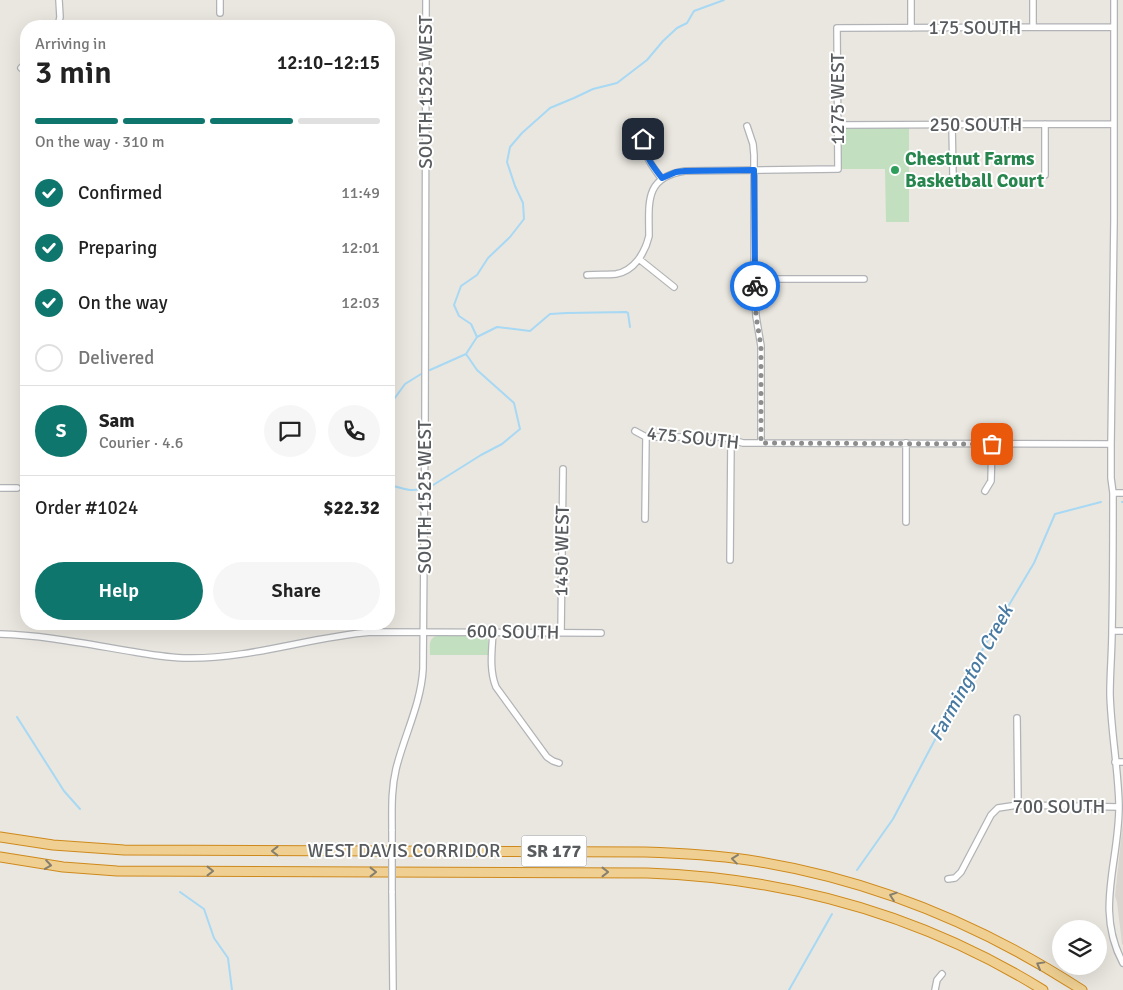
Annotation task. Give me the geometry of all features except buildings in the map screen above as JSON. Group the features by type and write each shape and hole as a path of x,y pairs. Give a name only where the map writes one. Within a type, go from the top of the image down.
{"highway":[{"name":"WEST DAVIS CORRIDOR","path":"0,837 61,846 124,850 645,852 748,860 832,878 918,905 991,938 1082,990"},
{"name":"WEST DAVIS CORRIDOR","path":"0,857 63,867 117,871 647,872 720,878 765,884 807,893 887,916 966,948 1043,990"}],"street":[{"path":"59,20 60,0"},
{"path":"220,0 220,13"},
{"name":"SOUTH 1525 WEST","path":"392,990 392,798 395,775 421,687 423,669 426,0"},
{"path":"911,0 911,28"},
{"path":"1033,0 1033,27"},
{"path":"1114,0 1114,232 1111,444 1113,493 1110,695 1119,808 1108,908 1112,936 1123,963"},
{"name":"175 SOUTH","path":"837,28 1113,27"},
{"name":"1275 WEST","path":"754,170 838,169 837,28"},
{"path":"1045,124 1045,175"},
{"name":"250 SOUTH","path":"838,125 1113,124"},
{"path":"952,125 953,176"},
{"path":"747,126 753,144 754,279 756,316 761,346 761,443"},
{"path":"644,128 644,149 652,166 662,178"},
{"path":"587,275 619,274 634,265 639,259 649,236 650,199 652,192 662,178 676,172 685,171 754,170"},
{"path":"639,259 674,287"},
{"path":"754,279 864,279"},
{"name":"475 SOUTH","path":"635,431 646,436 723,437 743,443 1111,444"},
{"path":"645,519 646,436"},
{"path":"730,560 731,440"},
{"path":"906,443 906,522"},
{"path":"984,491 991,481 992,444"},
{"name":"1450 WEST","path":"561,633 563,469"},
{"path":"0,488 17,488"},
{"path":"1113,493 1123,493"},
{"name":"600 SOUTH","path":"0,634 37,637 163,656 200,658 239,654 362,633 424,631 602,633"},
{"path":"1112,631 1123,631"},
{"path":"493,632 493,675 496,686 547,757 553,762 560,763"},
{"path":"1017,718 1018,805"},
{"path":"1115,762 1123,762"},
{"name":"700 SOUTH","path":"948,879 955,878 961,872 991,815 998,808 1018,805 1119,808"},
{"path":"935,990 937,980 942,974"}],"shaded area":[{"path":"1123,820 1123,945 1115,896"}],"green space":[{"path":"838,125 909,125 909,222 886,222 885,169 838,169"},
{"path":"436,636 486,637 489,647 488,655 430,655 431,641"}],"waterway":[{"path":"430,370 466,354 477,337 471,324 459,316 454,305 461,286 477,275 488,258 510,237 524,219 523,203 507,162 510,147 522,133 550,108 593,89 617,83 647,60 677,28 687,23 694,11 724,0"},
{"path":"477,337 497,327 530,331 550,314 626,312 628,313 630,327"},
{"path":"430,487 502,444 520,429 514,403 477,370 466,354"},
{"path":"395,398 405,384 421,374"},
{"path":"395,487 408,490 420,489"},
{"name":"Farmington Creek","path":"857,870 893,819 984,647 1034,563 1055,514 1101,502"},
{"path":"17,717 64,791 80,809"},
{"path":"180,892 204,909 214,938 228,958 232,990"},
{"name":"Farmington Creek","path":"789,990 832,914"}],"way so far":[{"path":"755,286 756,316 761,346 761,443 992,444"}],"place":[{"name":"Chestnut Farms Basketball Court","path":"895,170"}],"route":[{"path":"643,139 648,159 662,178 676,172 685,171 754,170 755,286"}]}
